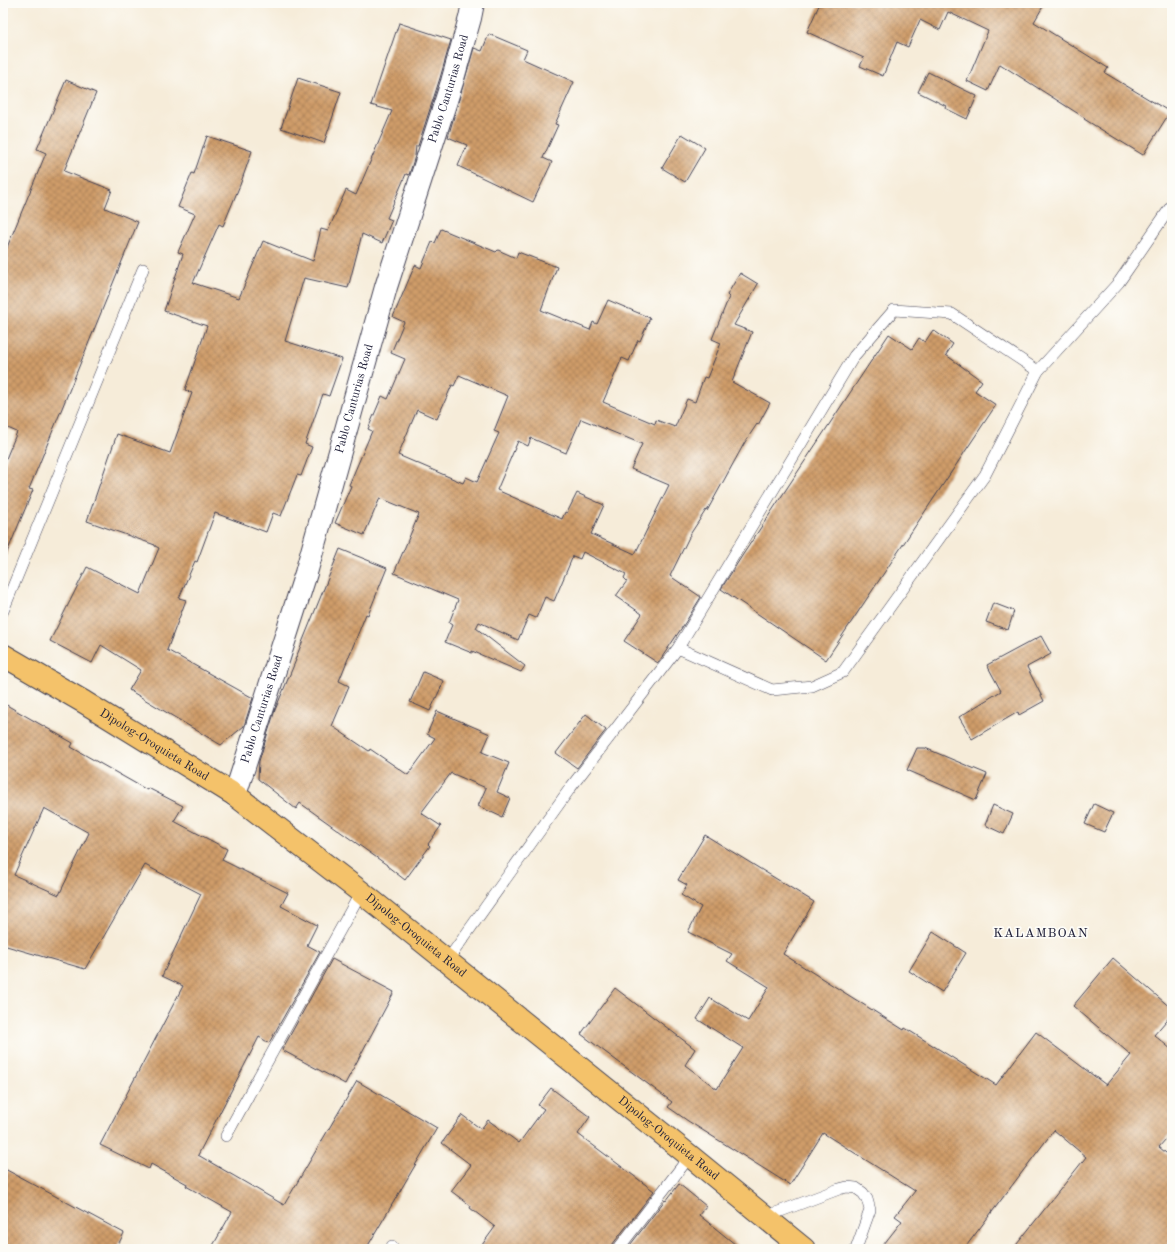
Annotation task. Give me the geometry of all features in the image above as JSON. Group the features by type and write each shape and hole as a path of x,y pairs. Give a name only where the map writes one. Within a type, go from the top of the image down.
{"main road":[{"name":"Dipolog-Oroquieta Road","path":"3,655 97,709 235,795 361,892 804,1249"}],"street":[{"name":"Pablo Canturias Road","path":"235,795 306,573 386,287 452,82 473,3"}],"lane":[{"path":"678,648 772,690 812,686 843,672 985,475 1038,371 1119,282 1172,205"},
{"path":"3,611 143,269"},
{"path":"447,961 571,787 678,648 854,356 894,310 952,314 1038,371"},
{"path":"226,1136 361,892"},
{"path":"618,1249 690,1156"},
{"path":"765,1217 839,1189 847,1187 856,1188 863,1193 867,1199 870,1210 856,1249"}],"building":[{"path":"820,3 1045,3 1034,22 1108,68 1105,73 1170,112 1143,155 1084,119 1085,118 1000,64 988,91 967,81 988,31 948,12 940,30 920,20 908,47 897,42 883,76 860,66 864,58 807,32"},
{"path":"399,23 451,40 418,146 416,146 415,156 409,175 406,174 387,218 392,220 382,243 362,234 348,288 304,278 285,341 342,359 329,396 323,394 305,444 312,447 301,476 297,475 281,516 273,513 266,532 215,513 197,562 195,561 179,598 186,600 167,650 253,698 244,726 221,745 129,690 141,670 101,645 92,663 50,641 87,567 140,594 159,548 155,545 87,521 117,434 170,453 192,393 185,390 207,326 164,311 183,254 178,252 195,214 178,207 192,173 194,174 207,136 252,151 223,226 219,224 193,283 239,298 263,241 313,261 321,229 328,231 346,190 356,195 392,111 371,105"},
{"path":"489,34 527,50 523,59 574,82 555,124 558,125 543,158 552,162 533,202 458,166 467,145 448,137 474,48 482,51"},
{"path":"928,72 977,96 967,119 945,108 946,106 918,92"},
{"path":"298,78 341,92 324,143 281,128"},
{"path":"66,80 96,93 64,171 112,190 105,208 138,222 29,489 33,490 3,562 3,466 17,432 3,426 3,257 46,153 37,149"},
{"path":"682,134 705,148 685,182 662,168"},
{"path":"441,229 496,252 498,250 516,258 518,252 557,267 541,310 590,330 593,322 597,324 608,300 650,318 629,361 622,358 603,402 655,424 656,420 675,427 687,399 695,402 704,377 707,378 721,343 712,339 729,297 727,295 740,273 758,284 734,325 752,332 732,382 770,403 758,425 757,424 745,442 707,511 706,510 691,533 670,576 701,597 658,663 624,641 642,614 616,596 627,581 624,578 626,574 583,552 580,559 573,556 554,601 545,597 536,618 529,615 518,640 479,622 476,628 525,666 521,672 472,651 472,653 445,642 452,625 449,623 458,600 394,573 419,514 380,498 364,535 335,523 372,431 368,429 382,396 388,399 405,359 391,353 404,322 393,317 415,265 421,268 432,242 435,243","holes":["459,375 508,396 494,431 499,433 477,482 466,477 463,483 398,455 417,410 437,419 452,385 454,386","581,419 642,444 631,469 669,485 635,554 591,534 604,505 577,493 567,513 565,512 562,519 497,490 518,441 528,446 531,438 566,453"]},
{"path":"933,330 953,344 946,355 982,381 975,391 996,405 826,660 721,589 889,334 912,349 919,338 925,342"},
{"path":"340,549 387,568 368,615 366,614 339,681 349,686 332,726 369,751 370,749 408,775 435,738 427,734 437,711 490,734 482,752 509,763 497,792 510,798 502,817 478,806 486,788 451,773 421,813 441,826 428,844 430,846 405,880 387,865 300,803 296,809 258,779 259,761 275,710"},
{"path":"993,603 1014,611 1008,630 986,622"},
{"path":"1041,636 1051,654 1027,667 1044,701 1019,715 1018,712 972,739 959,717 1001,691 987,665"},
{"path":"423,672 444,681 430,711 410,702"},
{"path":"3,703 73,743 71,747 147,790 148,788 183,806 174,821 227,849 222,860 288,893 281,906 317,925 307,945 320,952 269,1043 259,1037 198,1155 284,1205 357,1081 437,1128 366,1249 211,1249 232,1212 151,1164 149,1169 100,1145 183,986 162,976 201,894 145,865 85,969 3,945","holes":["44,808 89,833 59,895 14,875"]},
{"path":"586,714 606,730 577,768 556,753"},
{"path":"917,748 925,748 987,774 976,800 907,770"},
{"path":"1094,804 1113,813 1104,832 1085,824"},
{"path":"993,805 1013,814 1004,834 985,825"},
{"path":"705,835 814,902 783,954 904,1030 905,1028 996,1085 1036,1032 1106,1085 1131,1055 1073,1006 1113,958 1172,1009 1172,1014 1154,1035 1172,1050 1172,1132 1159,1147 1172,1158 1172,1239 1164,1249 1013,1249 1086,1157 1054,1130 964,1249 880,1249 902,1221 895,1216 915,1191 823,1133 790,1185 668,1107 672,1102 581,1034 615,988 695,1049 685,1065 717,1089 743,1048 697,1019 710,998 748,1021 769,987 727,961 732,954 688,932 701,907 681,895 687,885 678,880"},
{"path":"933,932 966,953 942,992 909,971"},
{"path":"332,959 394,992 345,1084 282,1050"},
{"path":"551,1088 590,1117 578,1134 654,1191 612,1245 611,1249 479,1249 495,1227 451,1191 471,1165 442,1143 462,1115 481,1129 488,1120 519,1143 544,1109 538,1105"},
{"path":"3,1168 124,1233 116,1249 3,1249"},
{"path":"679,1184 706,1206 699,1215 741,1249 627,1249"}],"district":[{"name":"KALAMBOAN","path":"1041,933"}]}
